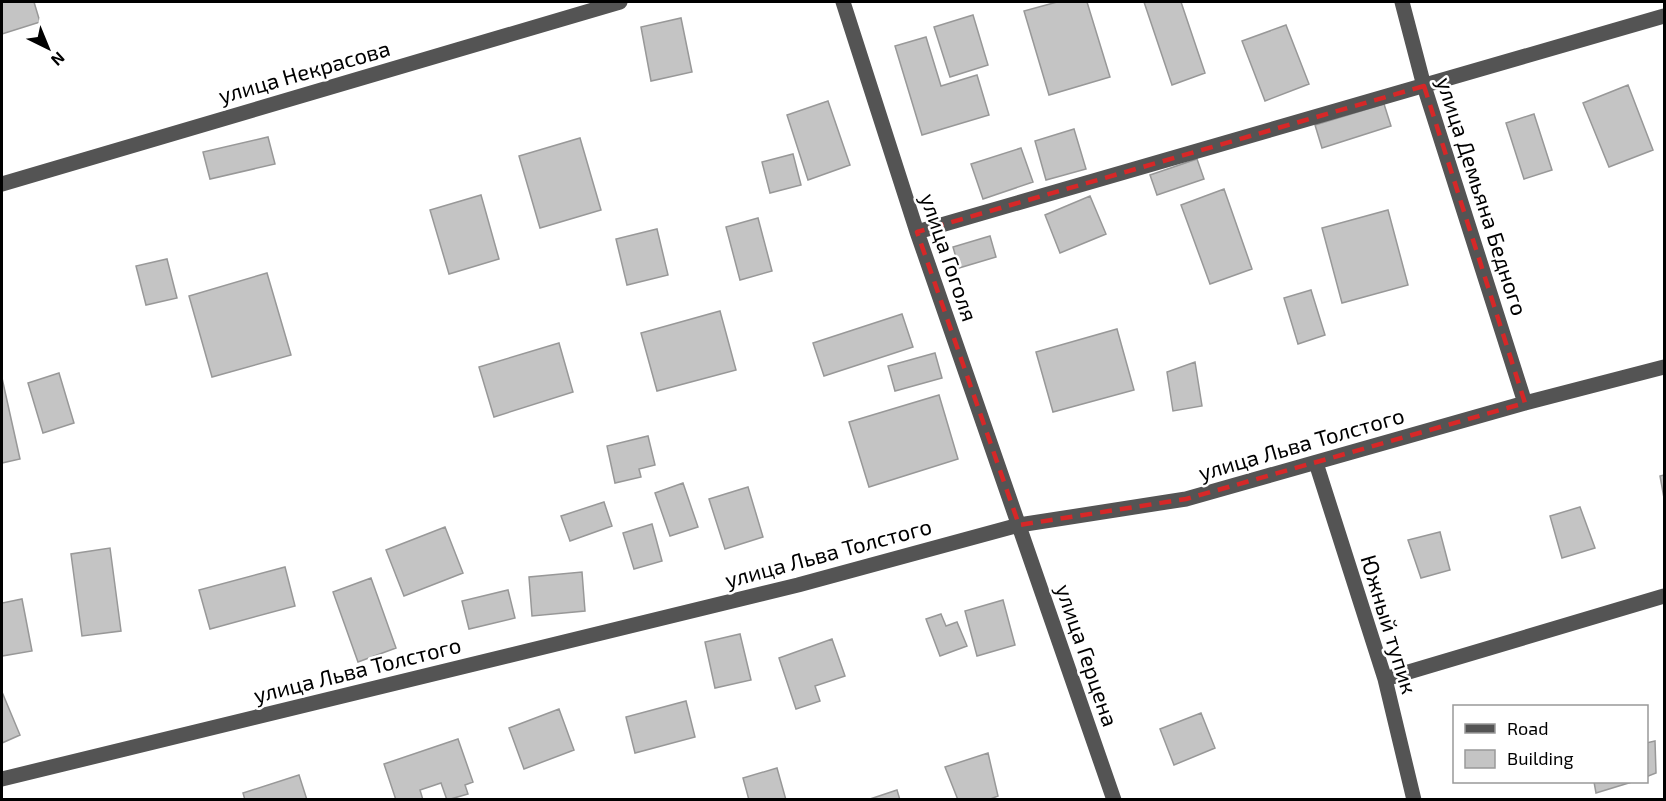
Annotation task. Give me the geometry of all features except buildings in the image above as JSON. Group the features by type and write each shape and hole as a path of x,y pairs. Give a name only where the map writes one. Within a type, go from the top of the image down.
{"street":[{"name":"улица Некрасова","path":"2,184 620,2"},
{"name":"улица Гоголя","path":"843,2 917,232 1019,525"},
{"name":"улица Демьяна Бедного","path":"1402,2 1424,86 1525,403"},
{"path":"917,232 1665,16"},
{"name":"улица Льва Толстого","path":"2,778 798,585 1019,525 1186,499 1525,403 1665,367"},
{"name":"Южный тупик","path":"1316,463 1385,679 1414,800"},
{"name":"улица Герцена","path":"1019,525 1114,800"},
{"path":"1385,679 1665,596"}],"highlighted area":[{"path":"1424,86 1525,403 1186,499 1019,525 917,232"}]}
